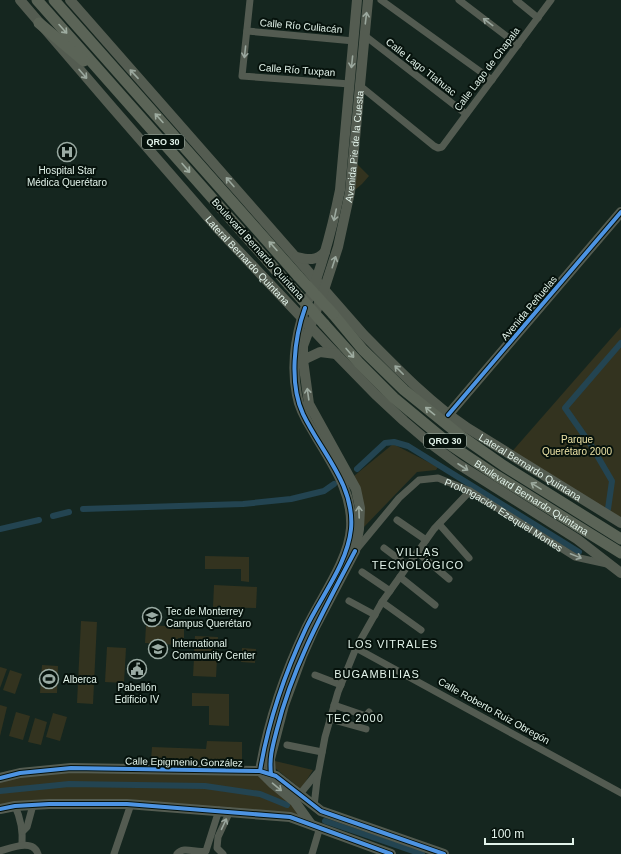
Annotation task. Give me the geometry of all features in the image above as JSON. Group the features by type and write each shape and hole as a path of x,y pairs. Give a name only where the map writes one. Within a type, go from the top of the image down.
{"main road":[{"name":"Lateral Bernardo Quintana","path":"20,0 218,229 379,398 431,444 458,464 584,535"},
{"name":"Boulevard Bernardo Quintana","path":"37,0 289,285 369,373 394,398 452,446 574,524 584,535 597,544 621,553"},
{"name":"Boulevard Bernardo Quintana","path":"54,0 302,272 333,314 363,350 409,394 461,436 504,466 558,499 607,520 621,539"},
{"name":"Lateral Bernardo Quintana","path":"70,0 297,258 302,272 316,281 364,335 412,384 448,415 607,520"},
{"name":"Avenida Pie de la Cuesta","path":"310,326 324,290 340,240 350,192 354,41 357,0"},
{"name":"Avenida Pie de la Cuesta","path":"302,317 316,281 334,220 340,190 354,85 364,35 368,0"},
{"path":"39,23 114,86"},
{"name":"Avenida Peñuelas","path":"448,415 621,212"},
{"path":"297,258 314,260 320,258 325,252"},
{"path":"282,297 290,297 301,287 306,275 302,272"},
{"path":"326,344 319,324 326,306 335,302"},
{"name":"Prolongación Ezequiel Montes","path":"260,772 262,758 277,702 290,664 347,548 351,529 347,493 303,414 297,396 295,381 302,317"},
{"name":"Prolongación Ezequiel Montes","path":"271,774 270,759 284,705 302,656 314,629 355,551 360,522 360,508 356,488 309,404 300,345 310,326"},
{"path":"303,360 320,352 336,354"},
{"path":"607,520 621,531"},
{"path":"597,544 609,564 621,573"},
{"path":"597,544 621,561"},
{"name":"Calle Epigmenio González","path":"0,778 20,773 71,768 260,772 276,776 321,811 444,854"},
{"path":"260,772 295,802 315,825"},
{"path":"0,809 33,805 131,804 290,817 391,854"}],"street":[{"path":"247,31 250,0"},
{"path":"381,0 492,80"},
{"path":"459,0 518,44"},
{"path":"517,0 538,18"},
{"name":"Calle Lago de Chapala","path":"354,85 434,146 438,148 442,147 551,0"},
{"name":"Calle Río Culiacán","path":"247,31 354,41"},
{"name":"Calle Río Tuxpan","path":"247,31 242,76 354,85"},
{"name":"Calle Lago Tlahuac","path":"364,35 466,114"},
{"name":"Prolongación Ezequiel Montes","path":"355,551 399,498 419,480 438,478 470,491 575,557 609,564"},
{"path":"314,806 318,771 330,719 340,685 356,648 382,602 417,552 439,524 470,491"},
{"path":"397,520 426,540"},
{"path":"439,524 468,558"},
{"path":"384,548 408,566"},
{"path":"417,552 449,579"},
{"path":"362,572 390,591"},
{"path":"400,577 435,605"},
{"path":"349,601 375,615"},
{"path":"382,602 422,630"},
{"name":"Calle Roberto Ruiz Obregón","path":"356,648 621,793"},
{"path":"315,675 340,685"},
{"path":"334,705 366,716 369,712"},
{"path":"330,719 366,729"},
{"path":"287,745 322,752"},
{"path":"300,794 318,771"},
{"path":"114,854 131,804"},
{"path":"23,831 27,827 33,805"},
{"path":"15,806 20,816 23,831 22,845"},
{"path":"219,810 214,836 217,848 223,854"},
{"path":"177,854 184,850 202,853 206,851 230,811"},
{"path":"312,854 315,825"},
{"path":"0,851 22,845 33,848 38,854"}],"green space":[{"path":"357,164 369,176 355,190"},
{"name":"Parque Querétaro 2000","path":"621,327 621,520 509,455"},
{"path":"393,444 438,467 436,470 417,472 363,528 354,476"},
{"path":"205,556 249,557 249,582 241,581 241,569 205,569"},
{"path":"214,585 257,587 256,608 213,607"},
{"path":"81,621 97,622 93,704 77,703"},
{"path":"146,625 184,627 184,638 178,638 177,645 145,643"},
{"path":"195,636 218,637 217,653 194,652"},
{"path":"107,647 126,648 124,683 105,682"},
{"path":"242,648 256,649 255,663 241,662"},
{"path":"194,659 217,660 216,677 193,676"},
{"name":"Alberca","path":"42,665 58,666 57,693 40,693"},
{"path":"0,667 7,669 0,688"},
{"path":"10,670 22,674 15,694 3,690"},
{"path":"192,693 229,694 229,726 209,725 209,706 192,706"},
{"path":"0,705 7,707 0,736"},
{"path":"16,712 30,716 23,740 9,736"},
{"path":"53,713 67,717 60,741 46,737"},
{"path":"35,718 47,722 41,745 28,742"},
{"path":"207,741 242,742 242,764 151,760 152,747 206,749"},
{"path":"275,761 313,770 301,789 275,768"},
{"path":"95,771 260,775 290,803 302,817 117,800 0,807 0,781 19,776"}],"waterway":[{"path":"608,509 612,481 591,445 565,408 621,343"},
{"path":"357,469 385,443 394,442 408,446 579,552"},
{"path":"83,509 243,504 291,499 324,491 334,484"},
{"path":"53,516 69,512"},
{"path":"0,529 39,520"},
{"path":"0,791 69,784 205,786 260,794 287,805"},
{"path":"325,821 422,854"}],"cycle path":[{"path":"448,415 621,212"},
{"path":"260,771 268,734 284,680 306,628 339,568 349,542 351,529 351,513 348,498 335,469 303,414 296,389 296,347 305,308"},
{"path":"271,774 271,757 273,746 292,682 311,637 355,551"},
{"path":"0,778 20,773 71,768 260,771 276,776 321,811 444,854"},
{"path":"0,809 15,806 49,804 127,804 290,817 391,854"}],"place":[{"name":"Hospital Star Médica Querétaro","path":"67,152"},
{"name":"Tec de Monterrey Campus Querétaro","path":"152,617"},
{"name":"International Community Center","path":"158,649"},
{"name":"Pabellón Edificio IV","path":"137,669"},
{"name":"Alberca","path":"49,679"}],"district":[{"name":"VILLAS TECNOLÓGICO","path":"418,558"},
{"name":"LOS VITRALES","path":"393,644"},
{"name":"BUGAMBILIAS","path":"377,674"},
{"name":"TEC 2000","path":"355,718"}]}
